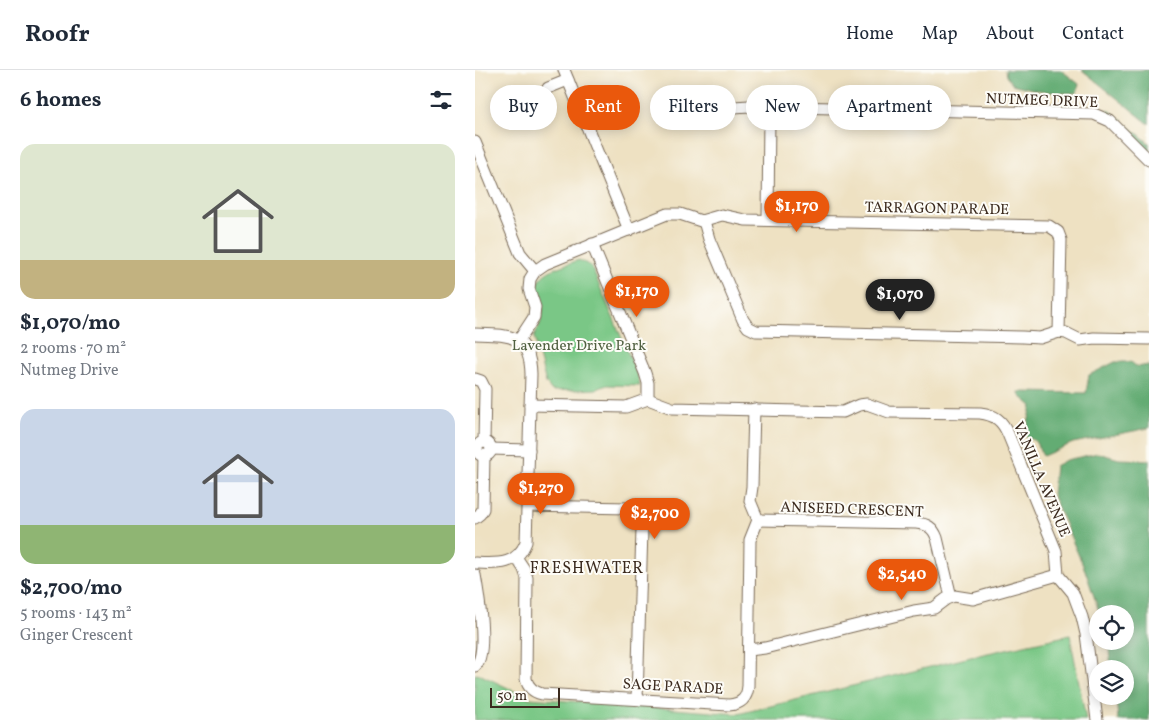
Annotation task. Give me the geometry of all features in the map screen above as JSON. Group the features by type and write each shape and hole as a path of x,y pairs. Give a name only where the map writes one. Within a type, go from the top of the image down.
{"street":[{"path":"552,85 566,75 629,230"},
{"name":"NUTMEG DRIVE","path":"818,108 1094,114 1110,121 1149,160"},
{"path":"768,220 769,130"},
{"path":"475,142 520,252 535,271 529,284 535,307 535,317 519,340"},
{"name":"TARRAGON PARADE","path":"535,271 551,261 672,214 680,214 704,221 723,214 741,219 1051,227 1058,232 1061,240 1059,332"},
{"path":"704,221 709,239 743,320 746,326 754,331 1040,338 1059,332 1066,333 1080,340 1094,338 1149,339"},
{"path":"530,405 626,407 648,399 648,383 645,373 592,244"},
{"path":"475,334 504,335 519,340 526,348 531,364 527,542 522,551 507,562 499,564 475,563"},
{"path":"475,379 481,381 485,389 486,449 483,509 475,518"},
{"name":"VANILLA AVENUE","path":"648,399 671,408 843,412 859,405 867,404 889,412 995,416 1005,427 1053,542 1057,556 1058,575"},
{"path":"754,409 752,487 750,498 758,520"},
{"path":"486,449 529,450"},
{"path":"528,506 628,508 636,511 641,518 637,699"},
{"name":"ANISEED CRESCENT","path":"758,520 916,523 928,525 934,531 937,538 951,597"},
{"name":"SAGE PARADE","path":"516,557 524,570 528,582 526,679 530,688 542,694 729,705 741,702 748,690 750,540 758,520"},
{"path":"475,575 481,615 480,660 475,666"},
{"path":"749,650 765,648 931,609 951,597 958,596 973,599 1058,575 1073,592 1084,625 1097,720"}],"green space":[{"path":"1005,70 1061,70 1079,84 1077,93 1044,91 1012,84 1006,76"},
{"path":"1082,70 1149,70 1149,124"},
{"path":"1108,109 1149,143 1149,155 1137,146 1137,138 1131,138 1106,114"},
{"name":"Lavender Drive Park","path":"579,260 591,266 638,376 640,386 607,385 596,389 552,391 546,383 534,337 543,314 538,291 539,282 545,274"},
{"path":"1115,362 1131,362 1137,367 1149,365 1149,428 1073,443 1043,456 1035,441 1025,436 1032,406 1020,396 1019,392 1086,393 1089,375"},
{"path":"1098,453 1119,459 1149,460 1149,720 1118,720 1117,705 1134,705 1134,660 1110,660 1109,650 1134,650 1134,605 1097,605 1085,570 1052,494 1055,466 1066,460"},
{"path":"1070,635 1086,720 475,720 475,674 481,675 529,698 738,714 979,655"}],"district":[{"name":"FRESHWATER","path":"587,567"}]}
